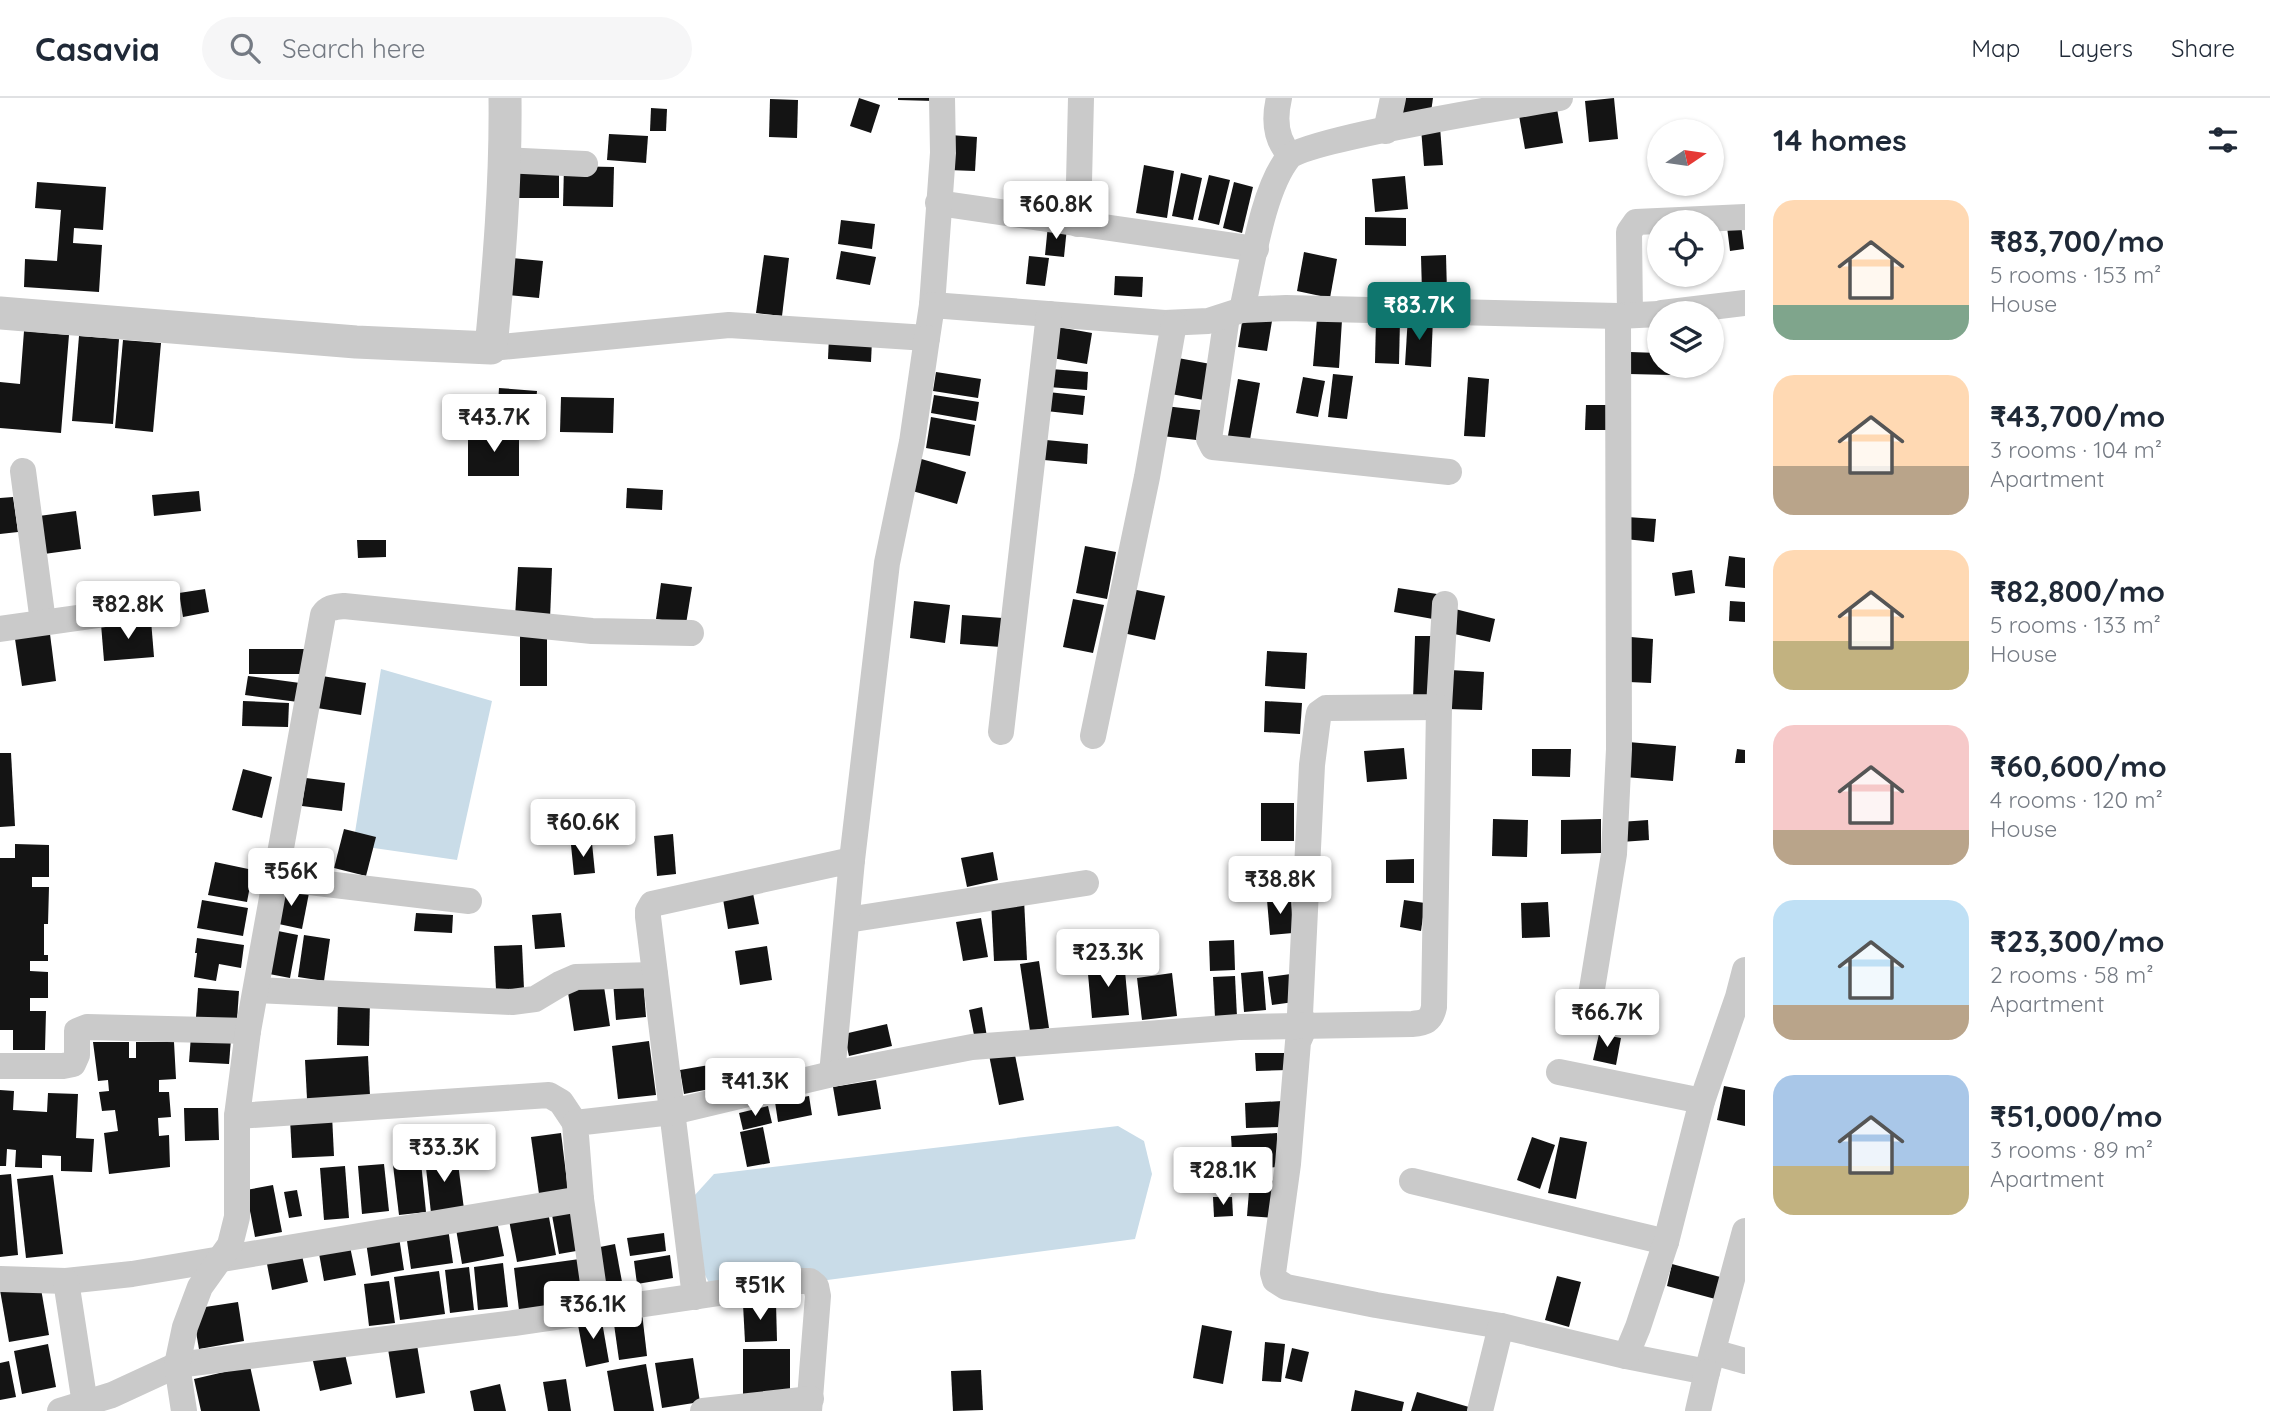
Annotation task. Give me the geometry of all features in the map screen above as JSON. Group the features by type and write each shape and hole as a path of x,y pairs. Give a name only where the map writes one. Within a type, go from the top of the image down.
{"street":[{"path":"491,348 498,278 505,98"},
{"path":"832,1074 852,860 887,563 912,442 932,305 943,153 942,98"},
{"path":"1078,224 1081,98"},
{"path":"1279,98 1276,131 1282,146 1290,155"},
{"path":"1386,131 1393,98"},
{"path":"1450,472 1213,447 1209,439 1235,313 1256,249 1270,190 1290,155 1314,146 1386,131 1475,106 1560,98"},
{"path":"504,160 585,164"},
{"path":"938,203 1256,249"},
{"path":"1591,995 1614,854 1619,749 1624,315 1629,232 1636,222 1745,217"},
{"path":"1724,306 1745,303"},
{"path":"932,305 1174,323 1208,321 1235,313 1286,307 1647,314"},
{"path":"0,313 356,342 491,348 729,325 927,338"},
{"path":"1001,732 1049,314"},
{"path":"1093,736 1147,477 1174,323"},
{"path":"23,471 43,622"},
{"path":"575,1123 672,1112 832,1074 972,1047 1226,1028 1425,1023 1432,1016 1434,993 1439,707 1445,604"},
{"path":"0,629 162,606"},
{"path":"184,1411 177,1365 185,1326 200,1287 230,1244 237,1217 237,1116 248,1031 326,610 344,606 592,631 691,633"},
{"path":"1439,707 1326,708 1319,713 1312,765 1300,1002 1300,1014 1305,1026 1298,1042 1288,1164 1273,1273 1275,1280 1286,1287 1502,1326 1626,1356 1710,1362 1745,1361"},
{"path":"695,1297 648,911 652,904 852,860"},
{"path":"276,878 469,901"},
{"path":"847,920 1086,883"},
{"path":"1626,1356 1666,1241 1702,1101 1745,970"},
{"path":"256,990 512,1002 535,999 576,977 655,975"},
{"path":"0,1066 73,1064 77,1055 77,1031 87,1027 248,1031"},
{"path":"1559,1072 1702,1101"},
{"path":"237,1116 549,1095 561,1102 575,1123 597,1311"},
{"path":"1412,1181 1666,1241"},
{"path":"0,1279 66,1281 132,1274 582,1199"},
{"path":"1698,1411 1745,1231"},
{"path":"66,1281 85,1404"},
{"path":"60,1411 112,1395 177,1365 597,1311 801,1281 810,1281 816,1286 818,1296 810,1405 703,1411"},
{"path":"1480,1411 1502,1326"}],"water":[{"path":"381,669 492,701 457,860 353,845"},
{"path":"1118,1126 1144,1141 1152,1174 1135,1239 715,1295 701,1267 694,1196 714,1174"}],"building":[{"path":"859,98 880,105 871,133 850,126"},
{"path":"934,98 934,101 898,100"},
{"path":"1400,98 1433,98 1430,119 1398,114"},
{"path":"1614,98 1618,139 1589,142 1585,101"},
{"path":"770,99 798,100 797,138 769,137"},
{"path":"1556,103 1563,143 1525,149 1518,110"},
{"path":"651,108 667,109 666,131 650,131"},
{"path":"1440,127 1443,165 1424,166 1421,128"},
{"path":"609,134 648,136 646,163 607,160"},
{"path":"950,135 977,137 975,171 948,170"},
{"path":"1144,165 1174,171 1167,218 1136,213"},
{"path":"564,166 614,167 613,207 563,206"},
{"path":"515,171 559,171 559,198 515,198"},
{"path":"1181,173 1202,178 1193,220 1172,216"},
{"path":"1209,175 1230,180 1219,225 1198,220"},
{"path":"1405,176 1408,209 1375,212 1372,179"},
{"path":"37,182 106,187 103,230 74,228 73,243 102,245 99,292 24,287 25,259 57,261 61,210 35,208"},
{"path":"1234,182 1253,187 1242,233 1223,228"},
{"path":"1365,217 1406,218 1406,246 1365,245"},
{"path":"841,220 875,224 872,249 838,244"},
{"path":"1048,225 1067,227 1064,257 1045,255"},
{"path":"1741,225 1744,249 1730,251 1727,227"},
{"path":"841,251 876,257 870,285 836,279"},
{"path":"1304,252 1337,259 1330,298 1297,291"},
{"path":"764,255 789,258 782,316 756,313"},
{"path":"1446,255 1447,293 1422,293 1421,256"},
{"path":"1029,256 1049,258 1045,286 1026,284"},
{"path":"512,258 543,261 539,298 508,295"},
{"path":"1115,276 1143,277 1142,297 1114,295"},
{"path":"1243,316 1272,321 1267,351 1238,347"},
{"path":"1408,316 1433,318 1431,367 1405,365"},
{"path":"1317,318 1342,320 1339,368 1313,366"},
{"path":"1376,319 1400,320 1399,364 1375,363"},
{"path":"1058,327 1092,333 1087,364 1052,358"},
{"path":"24,331 69,335 61,433 0,428 0,382 20,384"},
{"path":"79,336 119,339 113,424 72,421"},
{"path":"829,336 872,340 871,362 828,359"},
{"path":"123,340 161,343 153,432 115,428"},
{"path":"1630,352 1647,353 1647,374 1629,374"},
{"path":"1178,358 1216,365 1209,401 1171,394"},
{"path":"1051,369 1088,372 1087,390 1049,387"},
{"path":"936,372 981,379 978,398 933,391"},
{"path":"1333,374 1353,376 1347,419 1328,417"},
{"path":"1303,377 1325,381 1318,417 1296,413"},
{"path":"1468,377 1489,379 1485,437 1464,436"},
{"path":"1238,379 1260,383 1248,451 1226,447"},
{"path":"499,388 537,391 534,426 497,423"},
{"path":"1048,392 1085,396 1083,415 1046,411"},
{"path":"934,395 979,402 976,421 931,413"},
{"path":"561,397 614,398 613,433 560,432"},
{"path":"1586,405 1612,405 1612,430 1585,430"},
{"path":"1165,406 1208,411 1205,441 1162,436"},
{"path":"931,417 975,425 970,456 926,448"},
{"path":"468,433 519,433 519,476 468,476"},
{"path":"1046,440 1088,444 1087,464 1044,460"},
{"path":"918,458 966,472 957,504 909,490"},
{"path":"627,488 663,490 662,510 626,508"},
{"path":"199,491 201,511 154,516 152,495"},
{"path":"13,497 18,532 0,534 0,498"},
{"path":"76,511 81,549 44,554 39,516"},
{"path":"1627,517 1656,519 1654,542 1625,539"},
{"path":"357,540 386,540 386,557 358,558"},
{"path":"1085,546 1116,552 1107,599 1076,593"},
{"path":"1729,556 1745,558 1745,588 1725,586"},
{"path":"518,567 552,568 550,619 515,617"},
{"path":"1692,570 1695,593 1675,596 1672,573"},
{"path":"661,583 692,587 686,624 656,619"},
{"path":"1398,588 1437,594 1433,619 1394,612"},
{"path":"205,589 209,612 183,617 179,593"},
{"path":"1132,589 1165,596 1155,640 1123,633"},
{"path":"1073,599 1104,605 1093,653 1063,647"},
{"path":"914,601 950,605 945,643 910,638"},
{"path":"1730,601 1745,602 1745,622 1729,621"},
{"path":"1455,609 1495,619 1490,642 1450,633"},
{"path":"962,615 1003,618 1001,647 960,644"},
{"path":"151,620 154,657 104,661 101,624"},
{"path":"50,634 56,681 22,686 15,639"},
{"path":"520,635 547,635 547,686 520,686"},
{"path":"1415,636 1437,636 1436,701 1413,700"},
{"path":"1631,637 1653,639 1651,683 1629,682"},
{"path":"249,649 304,649 304,674 249,674"},
{"path":"1267,651 1307,653 1305,689 1265,686"},
{"path":"1450,670 1484,672 1482,710 1448,709"},
{"path":"248,676 300,683 298,702 245,695"},
{"path":"322,676 366,683 361,715 317,708"},
{"path":"243,701 289,703 288,727 242,726"},
{"path":"1265,701 1302,703 1300,734 1264,732"},
{"path":"1628,742 1676,746 1673,781 1625,777"},
{"path":"1404,748 1407,779 1367,782 1364,751"},
{"path":"1532,749 1571,749 1570,777 1532,776"},
{"path":"1737,749 1745,750 1745,763 1735,763"},
{"path":"0,753 11,753 15,826 0,827"},
{"path":"243,769 272,777 262,818 232,810"},
{"path":"306,778 345,783 342,811 302,806"},
{"path":"1261,803 1294,803 1294,841 1261,841"},
{"path":"1493,819 1528,820 1527,857 1492,856"},
{"path":"1601,819 1601,853 1561,854 1561,820"},
{"path":"1648,820 1649,840 1621,842 1620,822"},
{"path":"344,829 376,837 366,876 334,868"},
{"path":"673,834 676,874 657,876 654,836"},
{"path":"592,843 595,873 574,875 571,845"},
{"path":"15,844 49,845 49,877 32,877 32,887 49,887 48,924 44,924 44,955 48,955 48,961 30,961 30,971 48,972 48,998 30,998 30,1011 46,1011 45,1050 13,1050 13,1030 0,1030 0,858 15,858"},
{"path":"993,852 998,880 967,887 961,858"},
{"path":"1414,859 1414,883 1386,883 1386,860"},
{"path":"215,862 253,870 247,902 208,895"},
{"path":"280,888 309,893 302,929 274,923"},
{"path":"753,893 759,924 728,929 723,899"},
{"path":"1291,898 1293,933 1270,935 1267,900"},
{"path":"1024,899 1027,960 994,961 991,900"},
{"path":"202,900 248,908 243,936 197,928"},
{"path":"1404,900 1425,903 1421,931 1400,927"},
{"path":"1548,902 1550,937 1522,938 1521,903"},
{"path":"416,913 453,915 452,933 414,931"},
{"path":"561,913 565,947 535,949 532,915"},
{"path":"981,918 988,957 963,961 956,922"},
{"path":"273,930 298,935 290,978 264,973"},
{"path":"304,935 330,939 324,981 298,977"},
{"path":"197,938 244,945 241,968 219,964 216,981 194,977"},
{"path":"1234,940 1235,970 1210,971 1209,941"},
{"path":"522,945 524,989 496,990 494,946"},
{"path":"767,946 772,980 740,985 735,951"},
{"path":"1124,960 1129,1015 1092,1018 1087,963"},
{"path":"1039,961 1049,1028 1030,1031 1020,964"},
{"path":"1263,971 1266,1010 1244,1012 1241,973"},
{"path":"1172,973 1177,1016 1142,1020 1137,978"},
{"path":"1291,974 1294,1002 1272,1005 1268,977"},
{"path":"1235,976 1237,1017 1215,1018 1213,977"},
{"path":"643,979 646,1017 616,1020 613,981"},
{"path":"603,980 610,1026 574,1031 567,986"},
{"path":"198,988 239,991 237,1020 196,1017"},
{"path":"338,998 370,1000 369,1046 337,1045"},
{"path":"982,1007 987,1037 975,1040 969,1010"},
{"path":"887,1024 892,1046 849,1056 844,1034"},
{"path":"1599,1034 1621,1038 1616,1065 1593,1060"},
{"path":"191,1036 231,1039 229,1064 189,1062"},
{"path":"649,1041 656,1095 618,1099 612,1046"},
{"path":"93,1042 129,1042 129,1058 136,1058 136,1042 174,1042 176,1079 159,1080 159,1092 169,1092 171,1117 158,1118 159,1136 169,1135 170,1167 109,1174 104,1133 118,1131 115,1110 102,1111 99,1092 109,1091 108,1080 98,1081"},
{"path":"1014,1050 1024,1100 999,1105 989,1055"},
{"path":"1255,1053 1288,1053 1288,1070 1256,1071"},
{"path":"368,1056 370,1096 307,1099 305,1060"},
{"path":"715,1064 720,1087 684,1094 680,1070"},
{"path":"876,1080 881,1109 838,1116 833,1087"},
{"path":"1724,1086 1745,1090 1745,1126 1717,1120"},
{"path":"0,1090 14,1091 13,1110 47,1112 48,1093 78,1094 76,1138 94,1139 92,1172 61,1171 61,1156 42,1155 42,1168 15,1167 16,1150 7,1149 6,1166 0,1166"},
{"path":"809,1096 812,1115 778,1122 775,1102"},
{"path":"1282,1101 1283,1127 1246,1128 1245,1103"},
{"path":"768,1106 772,1123 743,1130 739,1113"},
{"path":"184,1108 218,1108 219,1140 185,1141"},
{"path":"332,1115 334,1156 292,1158 290,1118"},
{"path":"763,1127 770,1163 747,1167 740,1132"},
{"path":"561,1133 568,1190 539,1194 531,1137"},
{"path":"1277,1133 1279,1167 1233,1170 1231,1136"},
{"path":"1532,1137 1555,1145 1540,1189 1517,1180"},
{"path":"1560,1137 1587,1142 1576,1199 1548,1193"},
{"path":"457,1156 464,1209 431,1213 425,1159"},
{"path":"421,1162 426,1212 399,1215 393,1165"},
{"path":"384,1164 389,1211 362,1214 358,1166"},
{"path":"345,1166 349,1218 324,1220 320,1168"},
{"path":"11,1174 18,1255 0,1257 0,1175"},
{"path":"53,1175 63,1254 26,1258 17,1179"},
{"path":"1250,1179 1279,1181 1276,1218 1247,1216"},
{"path":"273,1185 282,1232 255,1237 246,1190"},
{"path":"297,1190 302,1216 289,1218 284,1192"},
{"path":"1213,1197 1232,1197 1233,1216 1214,1217"},
{"path":"575,1211 582,1250 559,1254 552,1215"},
{"path":"548,1212 556,1255 517,1262 509,1220"},
{"path":"497,1221 504,1256 462,1264 456,1229"},
{"path":"448,1228 453,1263 411,1269 406,1234"},
{"path":"664,1233 666,1251 630,1256 627,1238"},
{"path":"399,1237 404,1270 371,1276 366,1242"},
{"path":"349,1242 356,1275 324,1281 318,1248"},
{"path":"615,1244 623,1287 598,1291 590,1249"},
{"path":"301,1251 308,1282 272,1290 266,1259"},
{"path":"670,1255 673,1278 637,1284 634,1261"},
{"path":"587,1258 593,1301 519,1310 514,1268"},
{"path":"503,1263 508,1307 478,1310 474,1267"},
{"path":"1672,1264 1724,1278 1719,1300 1667,1286"},
{"path":"469,1267 474,1310 450,1313 445,1270"},
{"path":"439,1271 445,1314 400,1320 394,1277"},
{"path":"1557,1276 1581,1282 1569,1327 1545,1320"},
{"path":"389,1281 395,1323 369,1326 364,1284"},
{"path":"40,1283 49,1335 9,1342 0,1290"},
{"path":"238,1302 244,1341 199,1349 192,1309"},
{"path":"776,1303 777,1341 745,1342 743,1304"},
{"path":"642,1313 647,1356 619,1360 613,1317"},
{"path":"601,1316 609,1362 586,1367 577,1320"},
{"path":"1202,1325 1232,1331 1223,1384 1193,1378"},
{"path":"1265,1342 1285,1344 1281,1382 1262,1381"},
{"path":"48,1344 56,1387 22,1394 14,1351"},
{"path":"417,1345 425,1393 396,1398 388,1349"},
{"path":"1292,1348 1309,1352 1302,1382 1285,1378"},
{"path":"743,1349 790,1349 790,1396 743,1396"},
{"path":"344,1350 352,1384 320,1391 312,1357"},
{"path":"693,1358 700,1402 662,1408 655,1363"},
{"path":"9,1361 16,1397 0,1400 0,1363"},
{"path":"646,1364 654,1411 614,1411 607,1371"},
{"path":"250,1366 260,1411 201,1411 194,1379"},
{"path":"981,1370 983,1410 953,1411 951,1371"},
{"path":"566,1379 571,1411 548,1411 543,1382"},
{"path":"500,1384 506,1411 474,1411 470,1391"},
{"path":"1355,1390 1404,1402 1402,1411 1351,1411"},
{"path":"1417,1392 1469,1407 1468,1411 1411,1411"}]}
